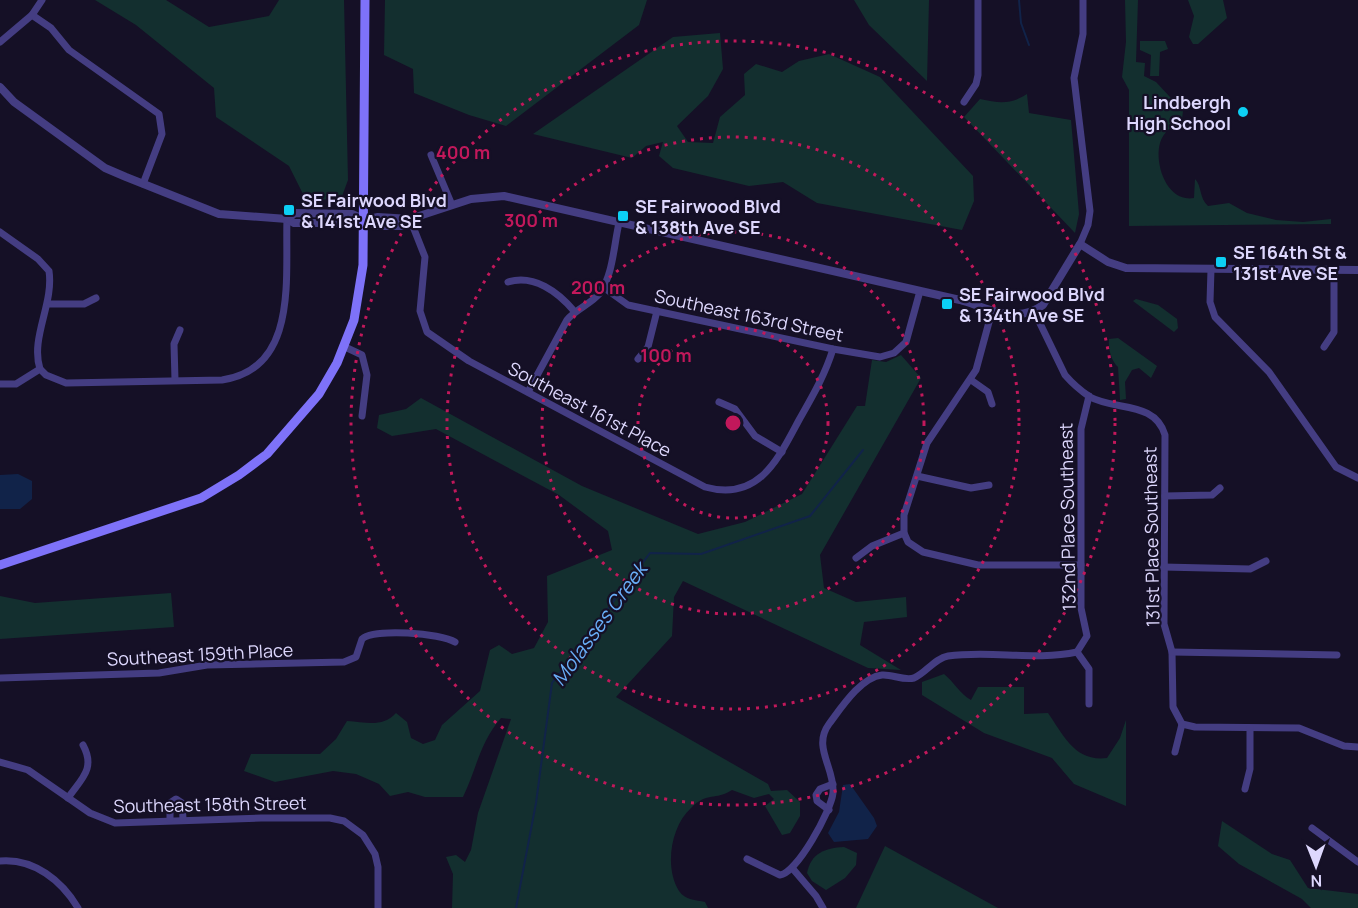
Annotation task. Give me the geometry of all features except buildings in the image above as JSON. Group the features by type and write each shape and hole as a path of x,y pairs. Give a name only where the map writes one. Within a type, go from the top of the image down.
{"main road":[{"path":"0,565 201,498 239,475 267,454 292,428 319,394 345,347 358,300 363,265 365,0"}],"street":[{"path":"0,42 32,15 42,0"},
{"path":"964,102 976,84 978,75 978,0"},
{"path":"0,87 14,102 105,168 219,214 287,219 295,213 352,214 378,226 402,226 410,219 452,205 483,197 504,196 920,291 1010,315 1034,311 1052,294 1088,225 1090,211 1074,78 1083,34 1083,0"},
{"path":"32,15 51,28 69,50 159,114 162,134 143,184"},
{"path":"431,155 452,205"},
{"path":"0,232 38,259 49,271 49,304 38,349 40,369 46,375 66,383 233,378 255,367 274,347 284,314 287,219"},
{"name":"Southeast 161st Place","path":"410,219 425,257 420,284 420,311 427,332 469,361 705,487 722,490 746,486 769,470 782,452"},
{"path":"528,392 574,311 594,298 603,287 619,223"},
{"path":"1080,244 1108,262 1126,268 1358,270"},
{"path":"1211,269 1210,302 1215,317 1269,372 1336,467 1358,478"},
{"path":"1324,347 1334,332 1334,270"},
{"path":"508,282 518,279 546,286 562,297 574,311"},
{"name":"Southeast 163rd Street","path":"603,287 628,304 833,349 880,357 894,353 906,342 920,291"},
{"path":"49,304 84,304 96,298"},
{"path":"992,310 971,380 948,408 927,443 904,515 904,533 908,542 923,552 978,565 1081,565"},
{"path":"638,359 648,347 657,311"},
{"path":"1034,311 1065,375 1089,396"},
{"path":"175,380 174,344 180,330"},
{"path":"345,347 362,355 365,364 362,416"},
{"path":"719,402 735,409 756,436 782,452 825,373 833,349"},
{"path":"0,384 16,384 40,369"},
{"path":"971,380 988,392 993,404"},
{"name":"131st Place Southeast","path":"1089,396 1111,405 1146,412 1162,425 1165,435 1164,624 1172,652 1173,707 1182,724"},
{"name":"132nd Place Southeast","path":"1077,652 1087,636 1081,608 1081,429 1089,396"},
{"path":"917,476 971,488 989,485"},
{"path":"1165,496 1212,495 1220,488"},
{"path":"856,558 872,546 904,533"},
{"path":"1163,567 1250,569 1266,561"},
{"name":"Southeast 159th Place","path":"0,678 159,673 207,665 344,662 356,657 362,639 373,634 430,634 455,642"},
{"path":"747,860 780,875 793,869 829,810 833,784 822,749 822,735 829,723 870,679 884,675 914,677 946,656 1077,652 1089,669 1089,704"},
{"path":"1172,652 1336,656"},
{"path":"1175,752 1182,724 1196,727 1299,728 1344,747 1358,747"},
{"path":"1245,789 1250,769 1250,728"},
{"path":"68,798 89,767 83,745"},
{"name":"Southeast 158th Street","path":"0,762 28,770 90,813 115,823 170,819 330,818 350,824 372,847 378,867 378,908"},
{"path":"829,810 817,801 816,795 820,789 833,784"},
{"path":"170,819 170,803 176,799 182,802 183,819"},
{"path":"1312,828 1358,862"},
{"path":"0,861 21,863 46,873 64,888 78,908"},
{"path":"793,869 823,908"}],"green space":[{"path":"95,0 166,0 209,27 269,16 279,0 344,0 348,180 341,199 306,200 289,166 216,117 214,88 136,25"},
{"path":"385,0 647,0 639,25 506,126 469,115 414,93 413,69 384,55"},
{"path":"854,0 929,0 927,81 869,25"},
{"path":"1125,0 1138,0 1136,62 1145,63 1144,76 1156,82 1183,111 1182,119 1166,132 1160,143 1161,171 1170,188 1185,198 1194,198 1195,179 1208,206 1229,203 1247,213 1276,220 1303,222 1331,219 1331,224 1129,226 1129,90 1122,77 1126,42"},
{"path":"1188,0 1223,0 1227,18 1198,44 1193,44 1189,37 1194,16"},
{"path":"720,33 723,69 708,96 677,126 688,142 713,143 720,117 745,95 744,74 756,64 782,72 799,61 829,54 880,77 973,176 974,201 962,230 817,203 783,182 749,186 673,168 659,156 663,142 646,146 632,158 533,134 673,37"},
{"path":"1140,41 1165,41 1168,49 1160,52 1159,76 1150,76 1151,55 1140,50"},
{"path":"1027,94 1029,113 1071,120 1079,214 1075,233 964,117 980,99 1004,102"},
{"path":"1136,299 1158,305 1177,319 1178,328 1174,332 1133,301"},
{"path":"1118,338 1157,366 1151,378 1139,368 1132,370 1125,382 1126,399 1120,400 1118,367 1112,358 1109,343 1109,339"},
{"path":"901,355 921,378 820,555 824,588 856,602 906,597 907,617 864,622 860,645 901,670 868,668 683,581 674,597 672,636 616,697 768,784 771,791 787,790 800,802 800,816 790,833 782,835 765,806 774,799 769,794 754,798 732,790 702,800 684,816 674,836 672,847 674,881 681,894 705,902 708,908 452,908 453,874 446,857 456,855 465,862 471,850 478,813 511,719 501,718 488,737 463,797 425,797 408,792 390,796 379,784 356,774 333,771 275,782 244,771 251,754 320,754 336,739 347,721 379,722 391,718 396,713 407,722 411,738 423,744 435,740 442,725 480,691 490,650 499,645 512,654 534,648 548,622 547,576 612,550 608,531 559,495 436,429 392,436 377,428 379,415 406,409 421,398 582,486 698,534 745,522 802,494 857,406 865,406 872,360 886,362"},
{"path":"171,593 174,627 0,639 0,596 35,603"},
{"path":"944,674 971,700 978,687 1024,687 1024,714 1048,713 1072,746 1087,756 1107,758 1120,738 1126,720 1126,806 1074,784 1052,758 984,733 922,695 922,682"},
{"path":"1222,821 1272,854 1290,860 1308,888 1358,894 1358,908 1311,908 1302,899 1239,864 1218,846"},
{"path":"885,846 998,908 856,908"},
{"path":"844,847 857,853 856,865 845,878 826,890 812,881 807,873 815,856 825,850"}],"water":[{"path":"18,474 32,481 32,499 20,509 0,509 0,475"},
{"path":"850,784 874,818 877,826 868,839 834,842 828,833 839,812 843,785"}],"waterway":[{"name":"Molasses Creek","path":"1019,0 1021,23 1029,45"},
{"name":"Molasses Creek","path":"516,908 536,803 552,683 650,553 701,554 810,516 863,450"}],"place":[{"name":"Lindbergh High School","path":"1243,112"},
{"name":"SE Fairwood Blvd & 141st Ave SE","path":"289,210"},
{"name":"SE Fairwood Blvd & 138th Ave SE","path":"623,216"},
{"name":"SE 164th St & 131st Ave SE","path":"1221,262"},
{"name":"SE Fairwood Blvd & 134th Ave SE","path":"947,304"}]}
